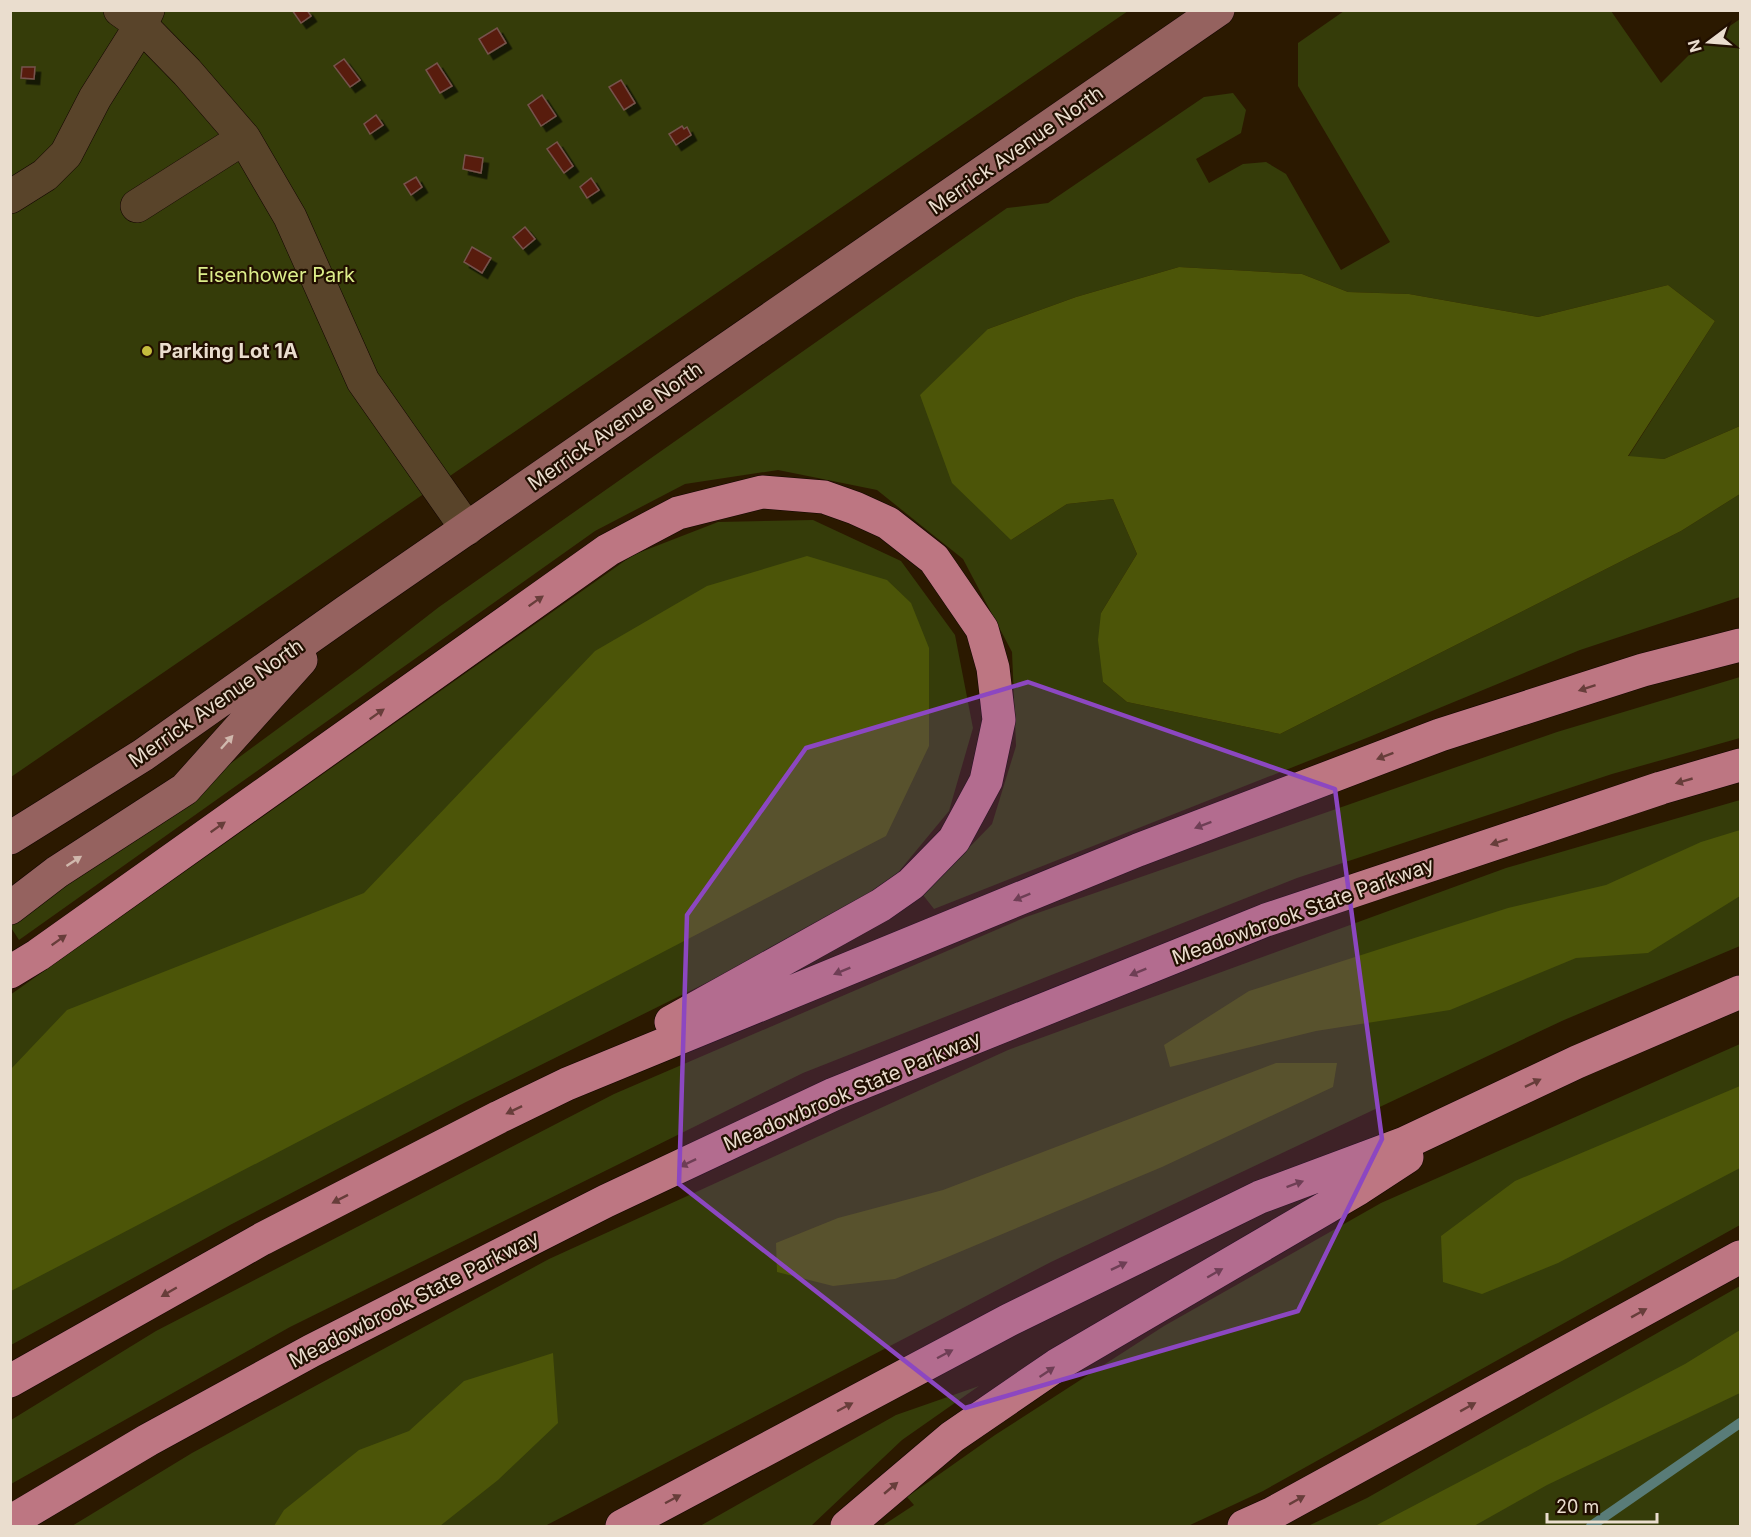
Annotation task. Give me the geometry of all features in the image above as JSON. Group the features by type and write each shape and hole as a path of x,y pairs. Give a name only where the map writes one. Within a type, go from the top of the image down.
{"highway":[{"path":"10,972 38,955 608,550 678,513 762,492 824,497 888,523 934,559 982,629 993,668 999,720 986,781 954,840 911,884 882,905 668,1023 567,1084"},
{"path":"1642,670 1740,631"},
{"path":"10,1381 262,1239 567,1084 1138,850 1440,735 1642,670 1740,645"},
{"name":"Meadowbrook State Parkway","path":"10,1522 148,1440 311,1351 606,1202 834,1094 1266,920 1660,788 1740,765"},
{"path":"622,1527 1009,1320 1239,1207 1405,1143 1577,1062 1740,992"},
{"path":"847,1527 952,1437 1057,1365 1358,1189 1487,1105"},
{"path":"1244,1527 1273,1514 1740,1257"}],"main road":[{"name":"Merrick Avenue North","path":"10,838 143,755 341,615 1218,10"},
{"path":"10,908 57,873 185,789 341,615"}],"lane":[{"path":"10,197 45,175 66,154 137,15 244,138 290,218 363,381 467,529"},
{"path":"137,206 244,138"}],"highlighted area":[{"path":"1028,682 1335,789 1382,1139 1298,1311 965,1408 679,1184 687,915 806,748"}],"green space":[{"name":"Eisenhower Park","path":"11,11 1128,11 11,777"},
{"path":"1344,11 1611,11 1661,83 1691,53 1740,19 1740,426 1664,459 1628,457 1715,321 1668,285 1538,317 1409,294 1348,292 1302,274 1179,267 1076,297 988,329 1011,540 1067,504 1113,499 1137,554 1101,613 1103,682 1127,702 1280,734 1681,531 1740,494 1740,597 1580,650 1369,737 934,909 923,895 992,824 1016,746 1012,652 963,559 877,490 778,470 685,484 595,531 19,940 10,926 359,669 439,607 1007,208 1048,203 1204,97 1233,93 1246,110 1241,133 1196,159 1209,183 1243,164 1266,162 1286,174 1341,270 1390,242 1298,86 1298,43"},
{"path":"1179,267 1302,274 1348,292 1409,294 1538,317 1668,285 1715,321 1628,456 1664,459 1740,426 1740,494 1681,531 1280,734 1127,702 1103,682 1098,640 1101,613 1137,554 1113,499 1067,504 1011,540 952,483 920,395 988,329 1076,297"},
{"path":"813,520 901,561 955,635 973,728 949,811 896,875 821,926 464,1103 230,1225 11,1345 10,995 633,555 718,522"},
{"path":"807,556 887,580 911,603 929,648 929,746 886,836 11,1291 11,1069 67,1010 364,893 595,651 707,586"},
{"path":"1740,677 1740,738 1612,774 1297,878 803,1073 290,1327 11,1484 11,1420 156,1331 614,1094 1026,917 1557,732"},
{"path":"1740,800 1740,946 1564,1020 1051,1262 545,1526 72,1526 192,1453 549,1259 1008,1050 1506,868"},
{"path":"1740,830 1740,896 1648,953 1576,958 1450,1010 1316,1031 1170,1067 1164,1045 1249,991 1508,908 1606,885 1701,842"},
{"path":"1740,1044 1740,1225 1263,1491 1188,1526 882,1526 914,1505 907,1497 995,1435 1164,1326 1381,1203"},
{"path":"1276,1063 1337,1063 1333,1087 1162,1167 895,1279 833,1286 777,1272 776,1243 838,1218 943,1190"},
{"path":"1740,1086 1740,1168 1558,1263 1482,1294 1443,1282 1441,1236 1515,1181"},
{"path":"1740,1286 1740,1526 1308,1526 1367,1498"},
{"path":"1740,1330 1740,1393 1547,1485 1474,1526 1375,1526 1685,1364"},
{"path":"553,1353 558,1423 498,1480 440,1526 274,1526 284,1510 359,1450 409,1431 464,1381"},
{"path":"979,1386 902,1440 811,1526 700,1526 896,1415"}],"building":[{"path":"292,10 307,10 311,16 301,23"},
{"path":"497,28 506,43 488,54 479,39"},
{"path":"344,59 360,80 350,87 334,66"},
{"path":"437,63 452,86 440,93 426,70"},
{"path":"22,67 35,67 34,79 21,78"},
{"path":"621,80 635,103 624,110 609,87"},
{"path":"542,95 556,116 541,126 528,105"},
{"path":"376,115 383,125 370,134 364,124"},
{"path":"682,126 684,129 687,127 691,135 676,145 669,134"},
{"path":"557,142 573,166 564,173 547,149"},
{"path":"465,155 483,158 481,173 463,169"},
{"path":"416,177 422,187 411,195 404,184"},
{"path":"591,178 599,190 587,198 580,187"},
{"path":"525,227 535,239 523,249 513,237"},
{"path":"472,247 491,258 482,273 464,262"}],"waterway":[{"path":"1591,1526 1740,1423"}],"place":[{"name":"Parking Lot 1A","path":"147,351"}]}
